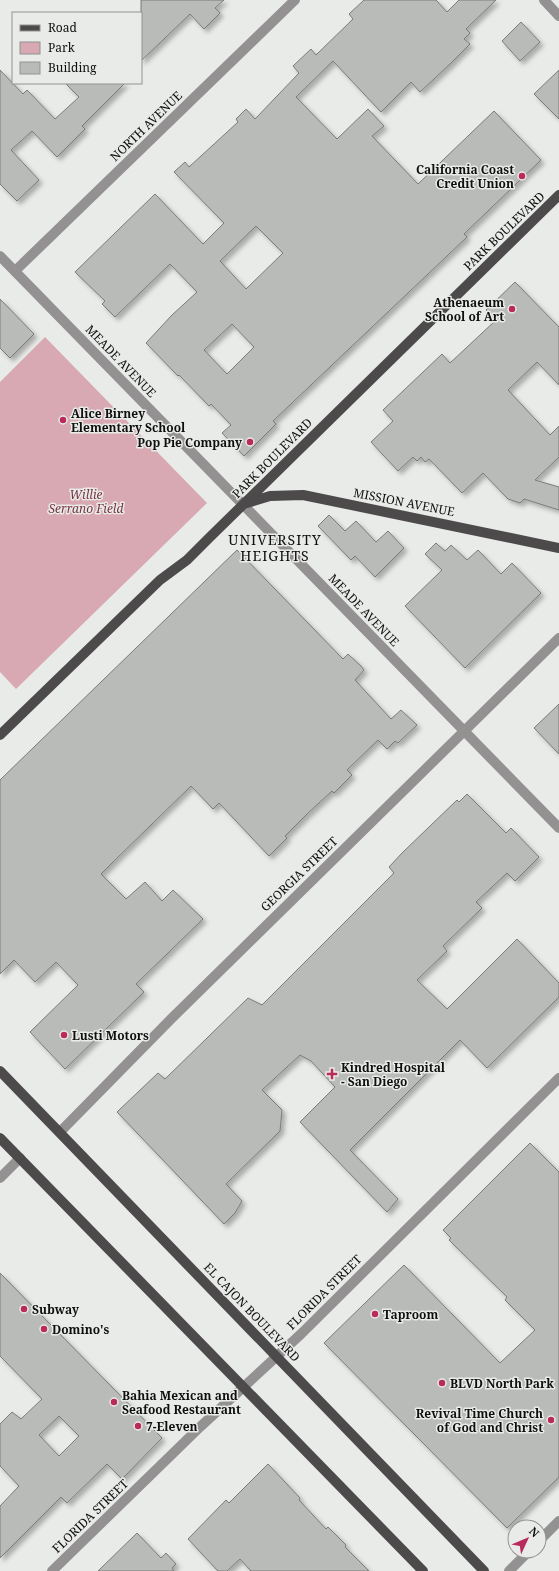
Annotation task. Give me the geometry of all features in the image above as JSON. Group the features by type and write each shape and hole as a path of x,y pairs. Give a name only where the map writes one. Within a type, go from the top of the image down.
{"main road":[{"name":"PARK BOULEVARD","path":"0,735 160,580 187,560 244,505 559,195"},
{"name":"MISSION AVENUE","path":"244,505 270,496 302,495 559,548"},
{"name":"EL CAJON BOULEVARD","path":"0,1071 484,1571"},
{"path":"0,1138 423,1571"}],"street":[{"name":"NORTH AVENUE","path":"15,271 295,0"},
{"path":"544,0 559,16"},
{"name":"MEADE AVENUE","path":"0,256 559,828"},
{"name":"GEORGIA STREET","path":"60,1132 172,1018 559,638"},
{"name":"FLORIDA STREET","path":"52,1571 200,1427 277,1358 559,1078"},
{"path":"0,1178 20,1158"},
{"path":"547,1533 559,1521"},
{"path":"509,1571 521,1559"}],"green space":[{"name":"Willie Serrano Field","path":"45,337 207,503 16,689 0,672 0,382"}],"building":[{"path":"141,0 224,0 215,8 220,13 204,29 190,14 142,60"},
{"path":"364,0 436,0 447,12 459,0 496,0 466,29 470,33 464,39 470,44 450,64 420,92 411,82 381,112 333,61 296,97 337,139 368,109 384,126 372,136 418,184 494,111 541,160 464,234 467,237 273,421 276,424 244,456 222,433 231,425 211,404 209,406 146,343 172,315 197,292 170,264 115,317 102,304 105,301 75,272 155,194 203,244 224,223 174,172 185,162 189,167 238,122 236,119 246,109 255,119 299,73 293,66 311,49 316,55 353,19 349,14","holes":["256,226 283,253 246,289 220,261","232,324 254,347 227,374 204,350"]},
{"path":"521,22 540,42 520,61 502,41"},
{"path":"0,70 23,94 27,90 55,119 79,97 66,84 124,84 82,126 85,129 57,157 32,131 11,150 39,180 17,201 0,184"},
{"path":"559,70 559,119 534,94"},
{"path":"515,282 559,327 559,385 537,362 508,390 550,435 559,426 559,457 535,480 559,487 559,510 524,499 520,503 508,499 483,473 462,493 429,459 425,462 421,457 417,461 413,457 398,471 371,442 393,421 383,410 442,354 450,363 496,320 486,310"},
{"path":"0,299 34,334 10,358 0,348"},
{"path":"329,515 345,531 356,521 376,542 388,531 404,548 375,577 355,556 351,560 318,526"},
{"path":"436,543 445,551 451,545 467,560 478,550 501,574 512,563 541,593 465,668 405,606 442,570 425,554"},
{"path":"237,550 343,659 348,654 361,666 364,670 355,680 391,719 401,710 417,725 398,743 395,741 387,749 378,740 347,770 352,775 334,793 332,791 307,814 285,836 287,838 269,856 219,803 213,809 191,786 113,862 101,874 126,899 145,882 162,901 173,890 203,919 136,984 144,992 65,1069 30,1032 78,985 56,962 35,982 14,960 0,974 0,780"},
{"path":"559,704 559,754 534,728"},
{"path":"467,794 506,833 511,828 539,857 515,881 507,873 476,902 482,908 443,946 447,951 417,980 447,1009 517,939 559,983 559,997 487,1068 460,1040 350,1150 398,1199 387,1212 300,1122 335,1087 311,1061 300,1055 262,1090 282,1110 280,1131 226,1184 242,1201 235,1213 224,1224 117,1112 158,1073 165,1079 248,998 262,1005 394,873 389,867 402,853 457,800 459,802"},
{"name":"BLVD North Park","path":"530,1143 559,1172 559,1477 516,1519 507,1519 507,1528 324,1343 404,1265 500,1363 535,1330 505,1300 507,1297 449,1240 451,1238 443,1230"},
{"path":"0,1273 162,1438 122,1479 107,1464 67,1503 61,1497 0,1558 0,1506 19,1486 0,1466 0,1424 12,1412 21,1419 42,1399 0,1356","holes":["59,1416 79,1436 59,1456 39,1435"]},
{"path":"268,1464 300,1498 299,1500 326,1529 328,1527 369,1571 251,1571 240,1559 227,1571 218,1571 188,1539 226,1500 229,1503"},
{"path":"137,1533 161,1558 166,1553 176,1564 172,1568 174,1571 98,1571"}],"place":[{"name":"California Coast Credit Union","path":"522,176"},
{"name":"Athenaeum School of Art","path":"512,309"},
{"name":"Alice Birney Elementary School","path":"63,420"},
{"name":"Pop Pie Company","path":"250,442"},
{"name":"Lusti Motors","path":"64,1035"},
{"name":"Kindred Hospital - San Diego","path":"332,1074"},
{"name":"Subway","path":"24,1309"},
{"name":"Taproom","path":"375,1314"},
{"name":"Domino's","path":"44,1329"},
{"name":"BLVD North Park","path":"442,1383"},
{"name":"Bahia Mexican and Seafood Restaurant","path":"114,1402"},
{"name":"Revival Time Church of God and Christ","path":"551,1420"},
{"name":"7-Eleven","path":"138,1426"}],"district":[{"name":"UNIVERSITY HEIGHTS","path":"275,548"}]}
